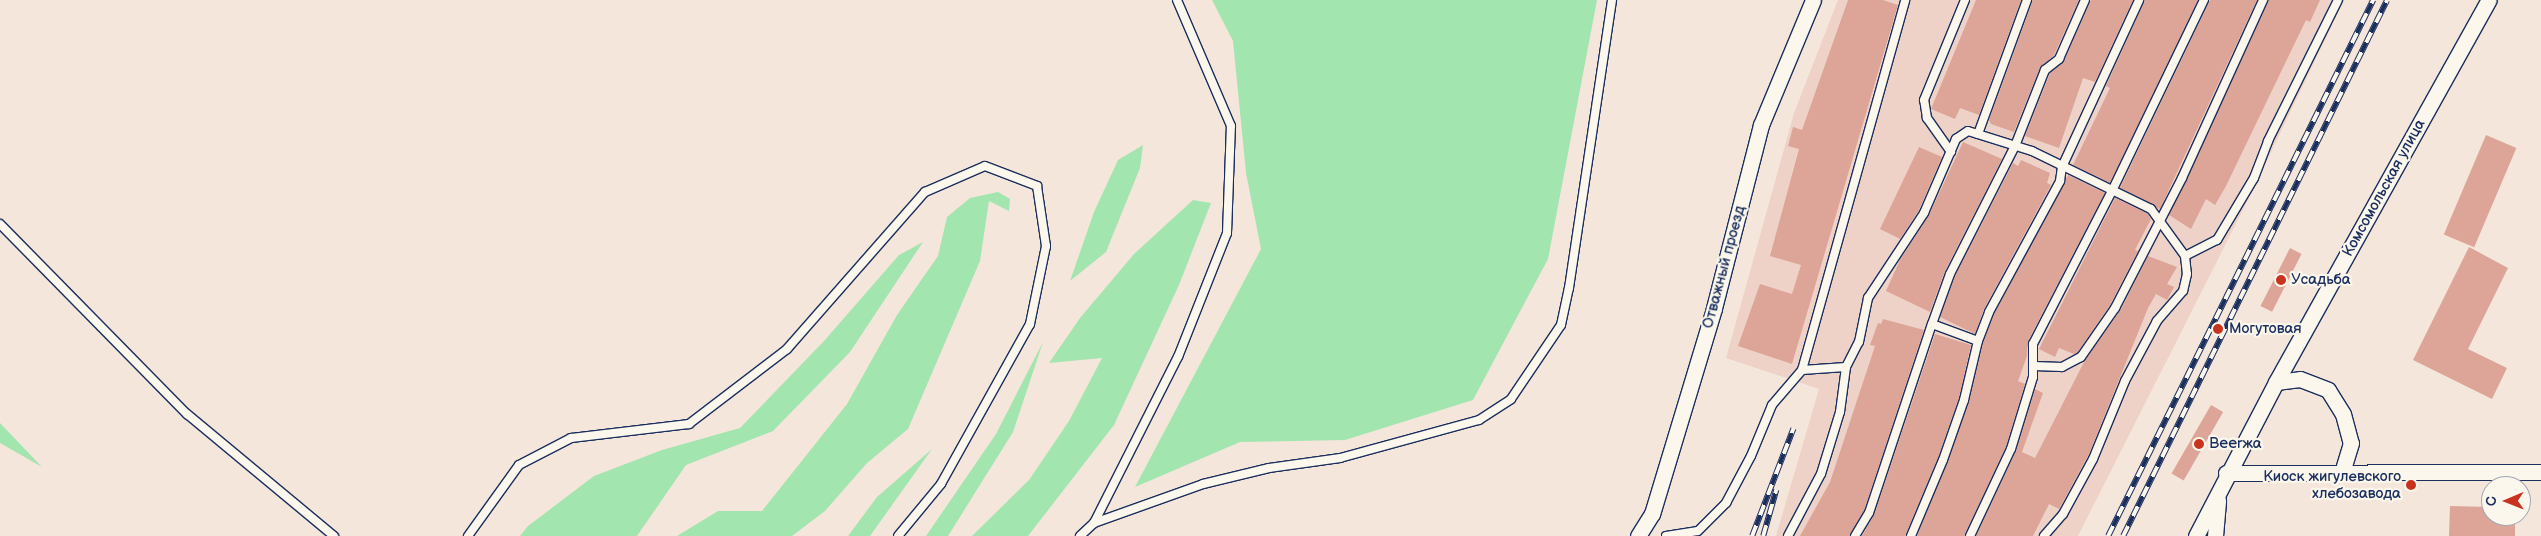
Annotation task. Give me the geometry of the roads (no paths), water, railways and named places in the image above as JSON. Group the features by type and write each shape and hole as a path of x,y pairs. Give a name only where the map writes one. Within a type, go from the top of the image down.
{"street":[{"name":"Отважный проезд","path":"1638,536 1652,514 1714,308 1762,124 1814,0"},
{"name":"Комсомольская улица","path":"2196,536 2226,474 2276,382 2488,0"},
{"path":"2276,382 2300,379 2328,390 2344,414 2351,443 2342,472"},
{"path":"2226,474 2541,472"},
{"path":"2215,536 2218,491"}],"lane":[{"path":"1080,536 1094,523 1178,357 1226,234 1230,126 1177,0"},
{"path":"1094,523 1203,484 1269,468 1340,458 1479,420 1511,399 1560,325 1569,288 1612,0"},
{"path":"1666,536 1698,533 1726,503 1751,456 1772,405 1802,370 1905,0"},
{"path":"1951,152 1927,118 1924,100 1965,0"},
{"path":"1978,134 2027,0"},
{"path":"1855,536 1869,513 1950,274 2016,146 2044,70 2059,59 2085,0"},
{"path":"1911,536 1964,400 1978,341 2060,181 2062,167 2139,0"},
{"path":"1970,536 2011,449 2034,366 2032,344 2112,191 2204,0"},
{"path":"2034,366 2062,367 2081,356 2115,308 2182,178 2263,0"},
{"path":"2185,256 2216,240 2244,193 2338,0"},
{"path":"1788,536 1821,474 1840,412 1846,367 1859,342 1868,298 1924,213 1956,140 1968,131 2016,146 2151,209 2185,256 2187,274 2183,291 2157,321 2125,382 2093,459 2063,514 2044,536"},
{"path":"468,536 518,465 571,438 689,424 787,349 925,192 985,166 1037,186 1046,246 1030,324 941,484 898,536"},
{"path":"0,224 187,414 334,536"},
{"path":"1932,324 1978,341"},
{"path":"1802,370 1846,367"}],"railway":[{"path":"2108,536 2373,0"},
{"path":"2123,536 2387,0"},
{"path":"1752,536 1793,429"},
{"path":"1763,536 1776,490"}],"place":[{"name":"Усадьба","path":"2281,280"},
{"name":"Могутовая","path":"2218,329"},
{"name":"Beerжа","path":"2199,444"},
{"name":"Киоск жигулевского хлебозавода","path":"2411,485"}]}
